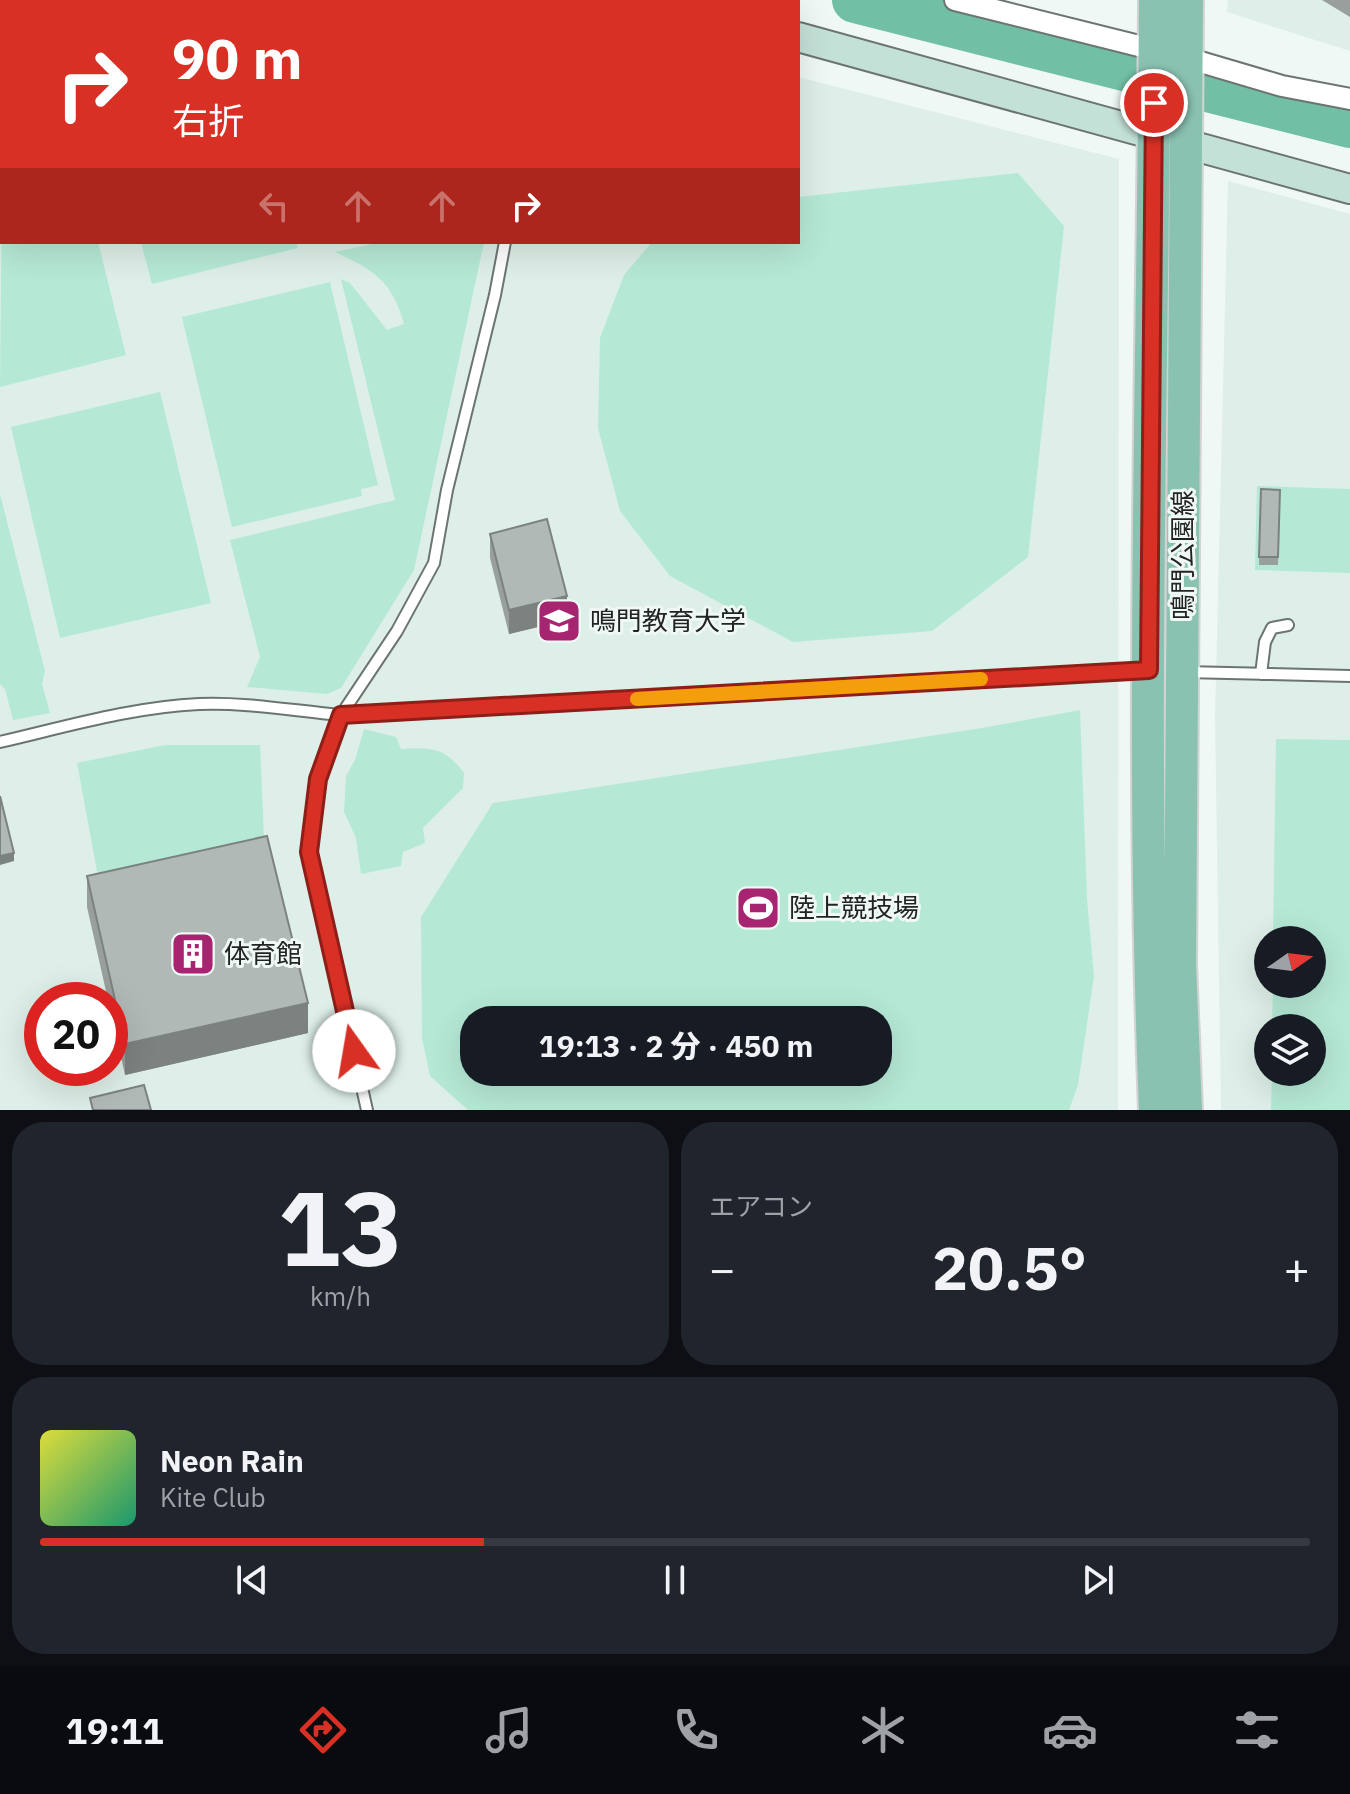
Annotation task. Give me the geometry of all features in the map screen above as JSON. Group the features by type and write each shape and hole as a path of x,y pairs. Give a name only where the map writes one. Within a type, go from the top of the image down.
{"main road":[{"name":"鳴門公園線","path":"1155,0 1185,112 1186,144 1166,671 1149,959 1155,1110"},
{"name":"鳴門公園線","path":"1186,1110 1166,671 1154,103 1171,61 1187,0"}],"street":[{"path":"955,0 1171,61 1350,99"},
{"path":"800,38 1350,189"}],"lane":[{"path":"367,1110 309,852 318,779 341,715 397,631 434,563 447,490 505,244"},
{"path":"1261,674 1265,642 1272,628 1288,625"},
{"path":"0,742 138,711 199,704 341,715 1166,671 1350,676"}],"shaded area":[{"path":"1228,0 1350,0 1350,51 1227,12"},
{"name":"鳴門教育大学","path":"800,78 1119,159 1118,1110 0,1110 0,244 800,244"},
{"path":"1228,181 1350,214 1350,1110 1221,1110 1215,718"}],"green space":[{"path":"1018,173 1064,226 1028,557 932,631 793,642 670,576 620,511 598,428 600,338 624,275 650,244 800,244 800,197"},
{"path":"1,244 98,244 126,355 0,387"},
{"path":"142,244 297,244 298,248 152,284"},
{"path":"373,244 484,244 414,570 341,688 327,694 247,687 260,657 230,540 395,500 341,279 350,283 387,330 404,324 394,297 379,278 335,252"},
{"path":"330,282 378,485 361,489 362,496 232,527 182,317"},
{"path":"160,392 211,603 60,638 11,427"},
{"path":"1257,486 1350,489 1350,573 1255,570"},
{"path":"0,494 45,671 42,684 50,713 13,720 5,689 0,684"},
{"name":"陸上競技場","path":"1080,710 1087,899 1094,976 1078,1085 1069,1110 468,1110 430,1076 422,1038 421,917 493,803 982,728"},
{"path":"364,729 396,737 401,749 421,748 444,753 464,773 463,788 423,828 425,843 403,852 401,866 361,874 356,838 344,812 346,776 355,760"},
{"path":"1276,739 1350,740 1350,1110 1271,1110 1272,1086 1326,1086 1326,1014 1272,1014 1273,998 1326,998 1326,926 1273,926"},
{"path":"165,745 260,745 265,860 102,898 77,763"}],"building":[{"path":"1261,489 1280,490 1278,557 1259,557"},
{"path":"547,519 567,596 509,610 490,534"},
{"path":"0,796 14,853 0,856"},
{"name":"体育館","path":"267,836 308,1003 128,1043 128,982 111,982 87,876"},
{"path":"144,1085 151,1110 93,1110 90,1098"}],"waterway":[{"path":"855,0 1350,125"}],"slow traffic":[{"path":"637,699 981,679"}],"place":[{"name":"鳴門教育大学","path":"559,621"},
{"name":"陸上競技場","path":"758,908"},
{"name":"体育館","path":"193,954"}],"route":[{"path":"354,1051 309,852 318,779 341,715 1149,670 1154,103"}]}
